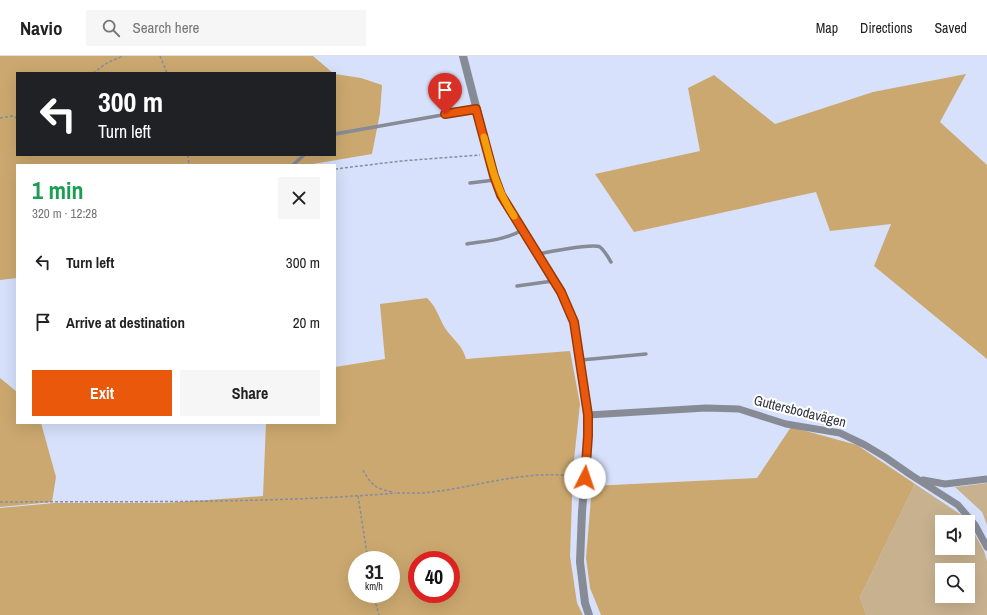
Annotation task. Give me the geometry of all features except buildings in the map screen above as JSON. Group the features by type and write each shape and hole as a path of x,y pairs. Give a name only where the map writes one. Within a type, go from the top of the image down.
{"street":[{"path":"463,56 495,180 504,201 523,229 554,281 574,322 581,360 588,415 580,562 585,603 589,615"},
{"name":"Guttersbodavägen","path":"588,415 706,408 739,409 786,424 840,433 865,445 958,505 975,525 987,547"},
{"path":"919,479 928,482 945,484 987,479"}],"lane":[{"path":"336,134 476,109"},
{"path":"293,164 303,156"},
{"path":"470,183 495,180"},
{"path":"467,244 515,234 523,229"},
{"path":"538,254 590,246 599,247 611,262"},
{"path":"517,286 554,281"},
{"path":"581,360 646,354"}],"path":[{"path":"94,72 107,63 123,56"},
{"path":"160,56 167,72"},
{"path":"0,118 12,116 16,118"},
{"path":"336,169 401,161 488,154"},
{"path":"363,470 370,484 381,490 396,493"},
{"path":"0,502 276,500 396,493 422,493 507,478 542,475 564,475 585,478"},
{"path":"358,496 367,551"},
{"path":"376,603 379,615"}],"shaded area":[{"path":"0,56 313,56 332,72 16,72 16,156 336,156 336,74 361,78 382,85 380,113 372,154 313,164 16,164 16,278 0,280"},
{"path":"966,74 940,122 987,165 987,359 874,266 891,224 830,231 816,192 634,232 595,174 700,151 688,88 714,75 775,124 873,92"},
{"path":"427,298 435,308 445,328 460,346 466,359 570,351 580,404 573,469 570,556 577,603 583,615 0,615 0,508 54,503 165,503 263,496 266,424 336,424 336,367 385,359 380,304"},
{"path":"0,378 16,391 16,424 41,424 56,477 52,502 0,507"},
{"path":"791,427 857,445 915,484 860,597 866,615 601,615 590,588 586,558 592,486 757,478"},
{"path":"987,483 987,525 982,512 955,487"},
{"path":"915,484 962,515 935,515 935,555 975,555 975,534 984,551 987,561 987,615 866,615 860,597"}],"slow traffic":[{"path":"484,137 494,176 501,195 514,216"}],"route":[{"path":"445,114 476,109 494,176 501,195 561,292 574,322 588,415 585,478"}]}
